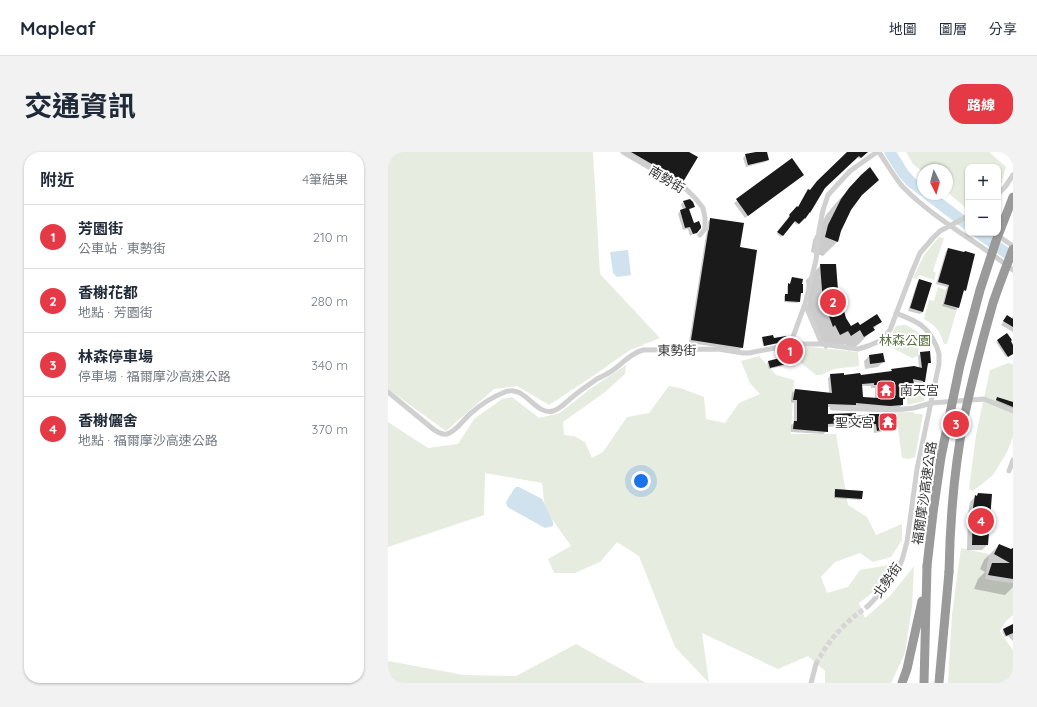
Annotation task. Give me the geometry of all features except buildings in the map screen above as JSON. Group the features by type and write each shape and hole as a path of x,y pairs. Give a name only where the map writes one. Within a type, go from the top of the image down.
{"highway":[{"name":"福爾摩沙高速公路","path":"924,683 927,566 941,457 960,365 980,290 996,241 1013,197"},
{"path":"940,683 953,490 964,419 973,378 994,302 1013,247"},
{"path":"902,683 907,669 926,580"}],"street":[{"name":"南勢街","path":"623,152 691,193 703,208 705,229 700,235"},
{"path":"790,345 805,304 816,260 822,210 828,195 850,171 878,152 902,186 920,203 996,256 1013,270"},
{"path":"1001,191 1013,175"},
{"name":"東勢街","path":"388,392 433,429 440,434 445,434 454,431 470,414 490,399 507,391 514,390 526,396 541,409 547,412 554,411 598,378 615,369 629,356 643,350 718,350 749,353 803,344 822,344 858,349 882,340 890,330 920,253 940,231 965,218"},
{"path":"999,236 1013,247"},
{"path":"805,304 822,344"},
{"name":"北勢街","path":"868,606 890,581 903,556 907,542 917,469 939,364 939,355 935,345 923,326 896,313"},
{"path":"832,408 894,410 914,408 931,403 984,399 1013,411"},
{"path":"1009,471 1013,460"},
{"path":"811,683 816,664"}],"green space":[{"path":"388,152 593,152 600,274 660,338 630,350 549,405 517,386 494,389 446,431 388,389"},
{"path":"906,152 989,152 1006,167 1001,184 1001,164 965,164 965,207 953,197 953,164 917,164 917,167 913,164"},
{"path":"939,237 944,238 933,271 936,273 934,280 919,275 917,279 913,278 924,255"},
{"path":"938,287 946,290 942,304 957,309 947,344 944,344 937,329 924,319 929,300 934,301"},
{"name":"林森公園","path":"906,325 918,332 921,337 918,356 912,358 889,346 888,342 896,326"},
{"path":"796,346 858,352 859,366 834,369 821,375 816,375 784,349"},
{"path":"759,356 776,375 794,380 791,434 836,434 848,505 867,517 876,535 902,524 902,540 891,557 873,562 860,553 835,562 821,577 827,593 848,587 860,570 894,564 881,586 859,603 865,618 890,596 914,566 912,607 905,653 891,683 825,683 825,671 808,656 778,669 702,633 709,683 675,647 639,556 617,542 600,562 575,573 554,573 548,559 571,546 545,509 542,483 485,473 484,515 388,547 388,422 428,448 458,444 474,419 502,399 512,397 539,418 560,413 590,389 626,365 625,374 605,392 563,422 564,435 574,436 585,442 592,458 603,452 627,417 649,413 669,386 680,388 704,397 706,419 725,423 739,403 760,394 750,383 741,361"},
{"path":"1008,363 1013,364 1013,437 1007,452 993,475 973,491 969,489 976,435 990,370"},
{"path":"928,383 924,401 907,405 907,388"},
{"path":"898,412 923,414 915,457 909,459 902,458 896,414"},
{"path":"961,548 989,554 985,579 1013,583 1013,615 1006,621 1000,631 1013,650 1013,683 948,683 952,614"},
{"path":"576,644 646,683 388,683 388,661 464,675 516,676"}],"water":[{"path":"628,250 631,275 617,277 613,273 610,252"},
{"path":"516,487 519,487 542,499 553,522 553,526 545,528 507,506 506,502"}],"waterway":[{"path":"890,152 903,173 917,186"},
{"path":"935,200 965,223"},
{"path":"983,236 1013,258"}],"tunnel":[{"path":"816,664 838,632 868,606"}],"place":[{"name":"香榭花都","path":"833,302"},
{"name":"芳園街","path":"790,351"},
{"name":"南天宮","path":"886,390"},
{"name":"聖文宮","path":"888,422"},
{"name":"林森停車場","path":"956,424"},
{"name":"香榭儷舍","path":"981,521"}]}
